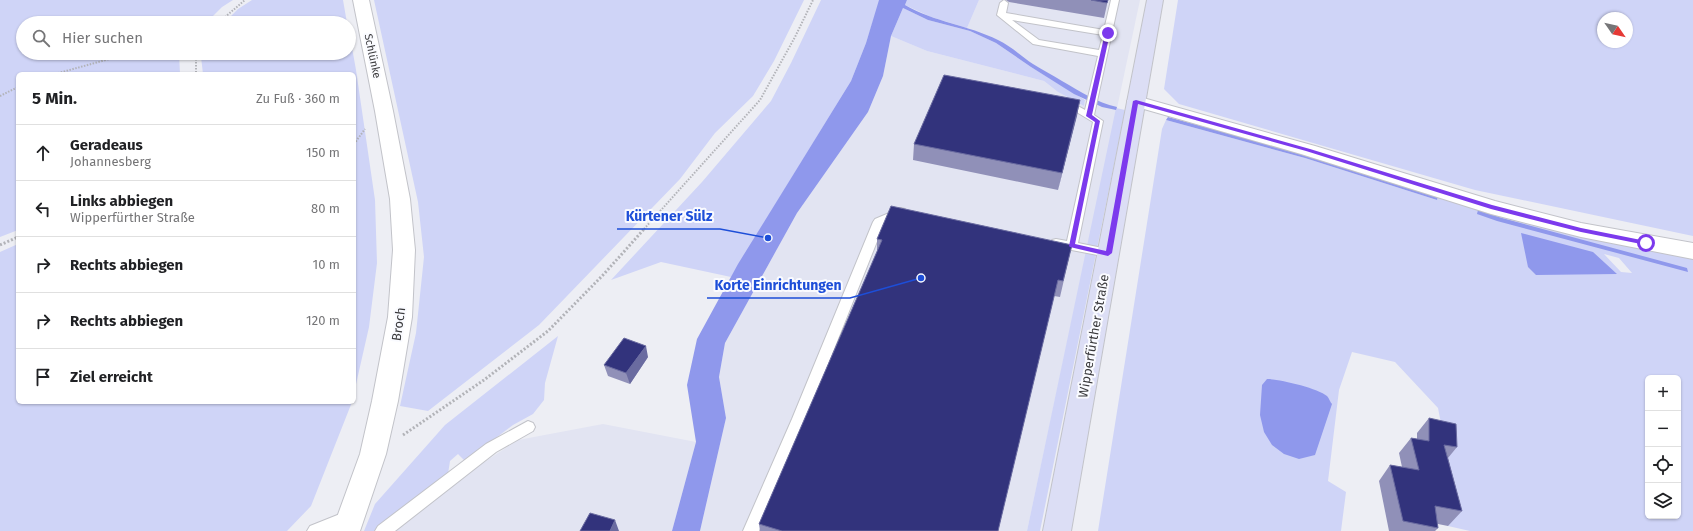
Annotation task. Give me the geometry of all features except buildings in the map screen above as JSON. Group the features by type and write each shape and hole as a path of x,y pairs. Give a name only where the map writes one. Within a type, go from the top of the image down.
{"main road":[{"name":"Wipperfürther Straße","path":"1057,531 1155,0"}],"street":[{"name":"Schlünke","path":"361,0 384,111"},
{"path":"1136,101 1308,150 1491,207 1581,230 1693,251"},
{"name":"Broch","path":"349,524 373,454 385,401 400,317 404,250 400,199 384,111"}],"lane":[{"path":"1090,112 1115,0"},
{"path":"1001,15 1004,3"},
{"path":"1001,15 1108,33"},
{"path":"1001,15 1036,42 1103,54"},
{"path":"1052,100 1067,103 1090,112 1098,121 1072,246"},
{"path":"751,531 799,419 878,222 902,211 910,212"},
{"path":"1041,240 1108,253"},
{"path":"383,531 491,448 528,427"},
{"path":"315,531 349,524"}],"path":[{"path":"226,16 245,0"},
{"path":"373,454 433,416 548,331 629,246 760,100 795,37 813,0"},
{"path":"62,72 106,60"},
{"path":"195,60 196,72"},
{"path":"0,96 16,88"},
{"path":"0,245 16,238"}],"shaded area":[{"path":"0,0 233,0 222,7 213,16 16,16 16,60 179,60 180,72 16,72 16,231 0,237"},
{"path":"252,0 343,0 346,16 231,16 238,9"},
{"path":"374,0 804,0 774,61 753,96 715,133 680,179 539,325 428,411 400,406 416,333 424,257 418,202"},
{"path":"821,0 880,0 866,43 851,81 731,277 661,262 611,280 702,182 771,101"},
{"path":"907,0 979,0 967,28 931,17 905,5"},
{"path":"979,0 1140,0 1027,531 700,531 726,418 719,377 725,343 797,213 868,112 883,76 891,36 927,51 1044,81 1058,92 1084,106 1086,96 1034,65 999,41 967,28"},
{"path":"1178,0 1693,0 1693,236 1475,190 1179,104 1164,89"},
{"path":"903,8 928,20 970,31 996,43 1031,67 1085,100 1084,106 1058,92 1044,81 927,51 891,36"},
{"path":"201,60 354,60 356,70 375,200 377,263 369,327 356,384 356,72 203,72"},
{"path":"1116,108 1125,110 1040,531 1027,531"},
{"path":"1166,120 1305,158 1437,200 1438,196 1583,237 1693,259 1693,531 1470,531 1448,526 1444,439 1438,408 1395,362 1352,352 1339,390 1328,481 1346,492 1341,531 1098,531 1162,129","holes":["1604,254 1619,258 1632,273 1621,272"]},
{"path":"16,245 16,404 351,404 311,506 287,531 0,531 0,252"},
{"path":"558,336 545,383 544,400 533,414 513,425 465,461 458,454 450,461 448,474 374,531 364,531 375,504 445,425"},
{"path":"603,424 696,442 672,531 393,531 472,470 518,440"}],"water":[{"path":"879,0 907,0 905,5 916,11 998,40 1036,66 1082,93 1117,107 1116,110 1102,107 1074,94 996,43 970,31 928,20 903,8 891,36 883,76 868,112 797,213 725,343 719,377 726,418 700,531 672,531 696,442 687,385 697,339 738,264 851,81 866,43"},
{"path":"1168,117 1306,154 1438,196 1437,200 1305,158 1166,120"},
{"path":"1478,210 1502,218 1687,268 1688,272 1497,221 1477,214"},
{"path":"1521,233 1593,252 1617,274 1536,275 1528,267"},
{"path":"1267,379 1289,382 1307,387 1327,396 1332,404 1315,455 1299,459 1284,454 1272,445 1264,432 1260,415 1262,385"}],"place":[{"name":"Kürtener Sülz","path":"768,238"},
{"name":"Korte Einrichtungen","path":"921,278"}],"route":[{"path":"1108,33 1089,116 1098,121 1072,246 1108,253 1136,101 1308,150 1491,207 1542,221 1646,243"}]}
